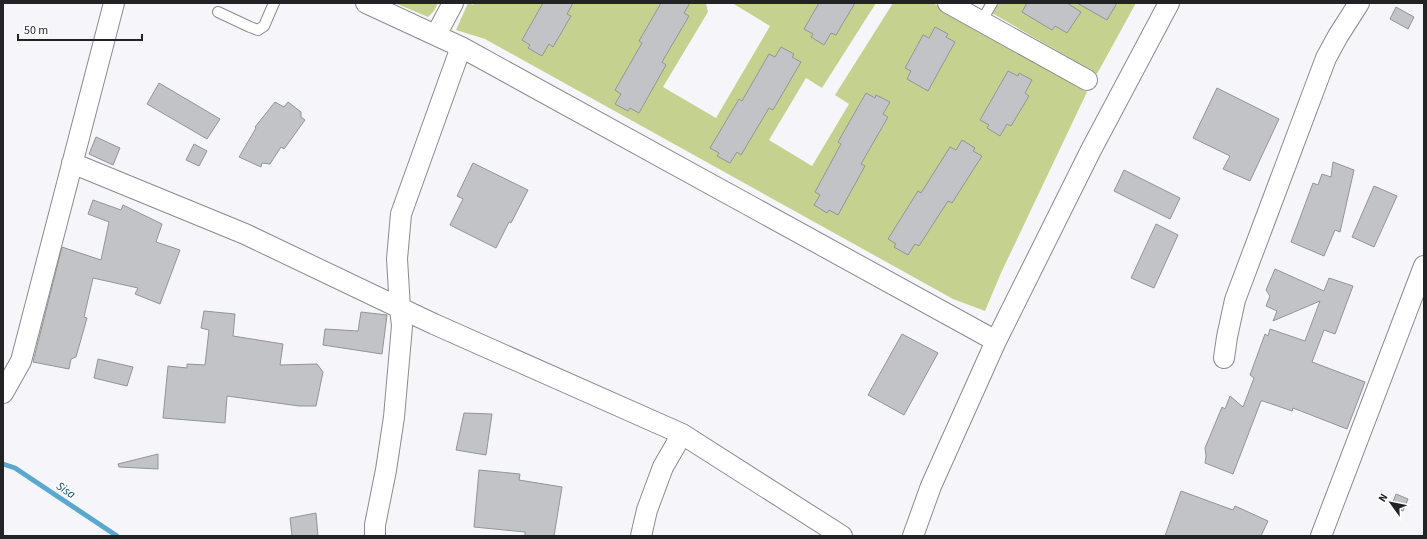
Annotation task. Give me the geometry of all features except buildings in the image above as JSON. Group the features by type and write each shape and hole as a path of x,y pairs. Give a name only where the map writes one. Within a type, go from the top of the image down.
{"street":[{"path":"3,394 21,361 114,3"},
{"path":"366,3 461,47 996,341"},
{"path":"436,35 453,3"},
{"path":"948,3 1087,80"},
{"path":"913,536 931,486 996,341 1091,150 1169,3"},
{"path":"1224,358 1235,300 1324,66 1338,36 1359,3"},
{"path":"375,536 394,417 402,326 397,259 401,214 461,47"},
{"path":"72,163 244,234 434,324 682,434 842,536"},
{"path":"1321,536 1424,266"},
{"path":"641,536 647,510 663,467 682,434"}],"lane":[{"path":"218,12 250,28 258,30 264,26 274,3"},
{"path":"981,22 992,3"}],"green space":[{"path":"395,3 438,3 434,11 428,17"},
{"path":"468,3 473,5 474,3 706,3 708,12 663,87 716,118 770,26 732,3 876,3 822,88 806,78 769,140 812,166 849,104 835,95 893,3 933,3 1087,92 1001,273 985,311 953,299 485,39 456,30"},
{"path":"998,3 1136,3 1097,74 992,13"}],"waterway":[{"name":"Sisa","path":"3,464 15,468 117,536"}]}
